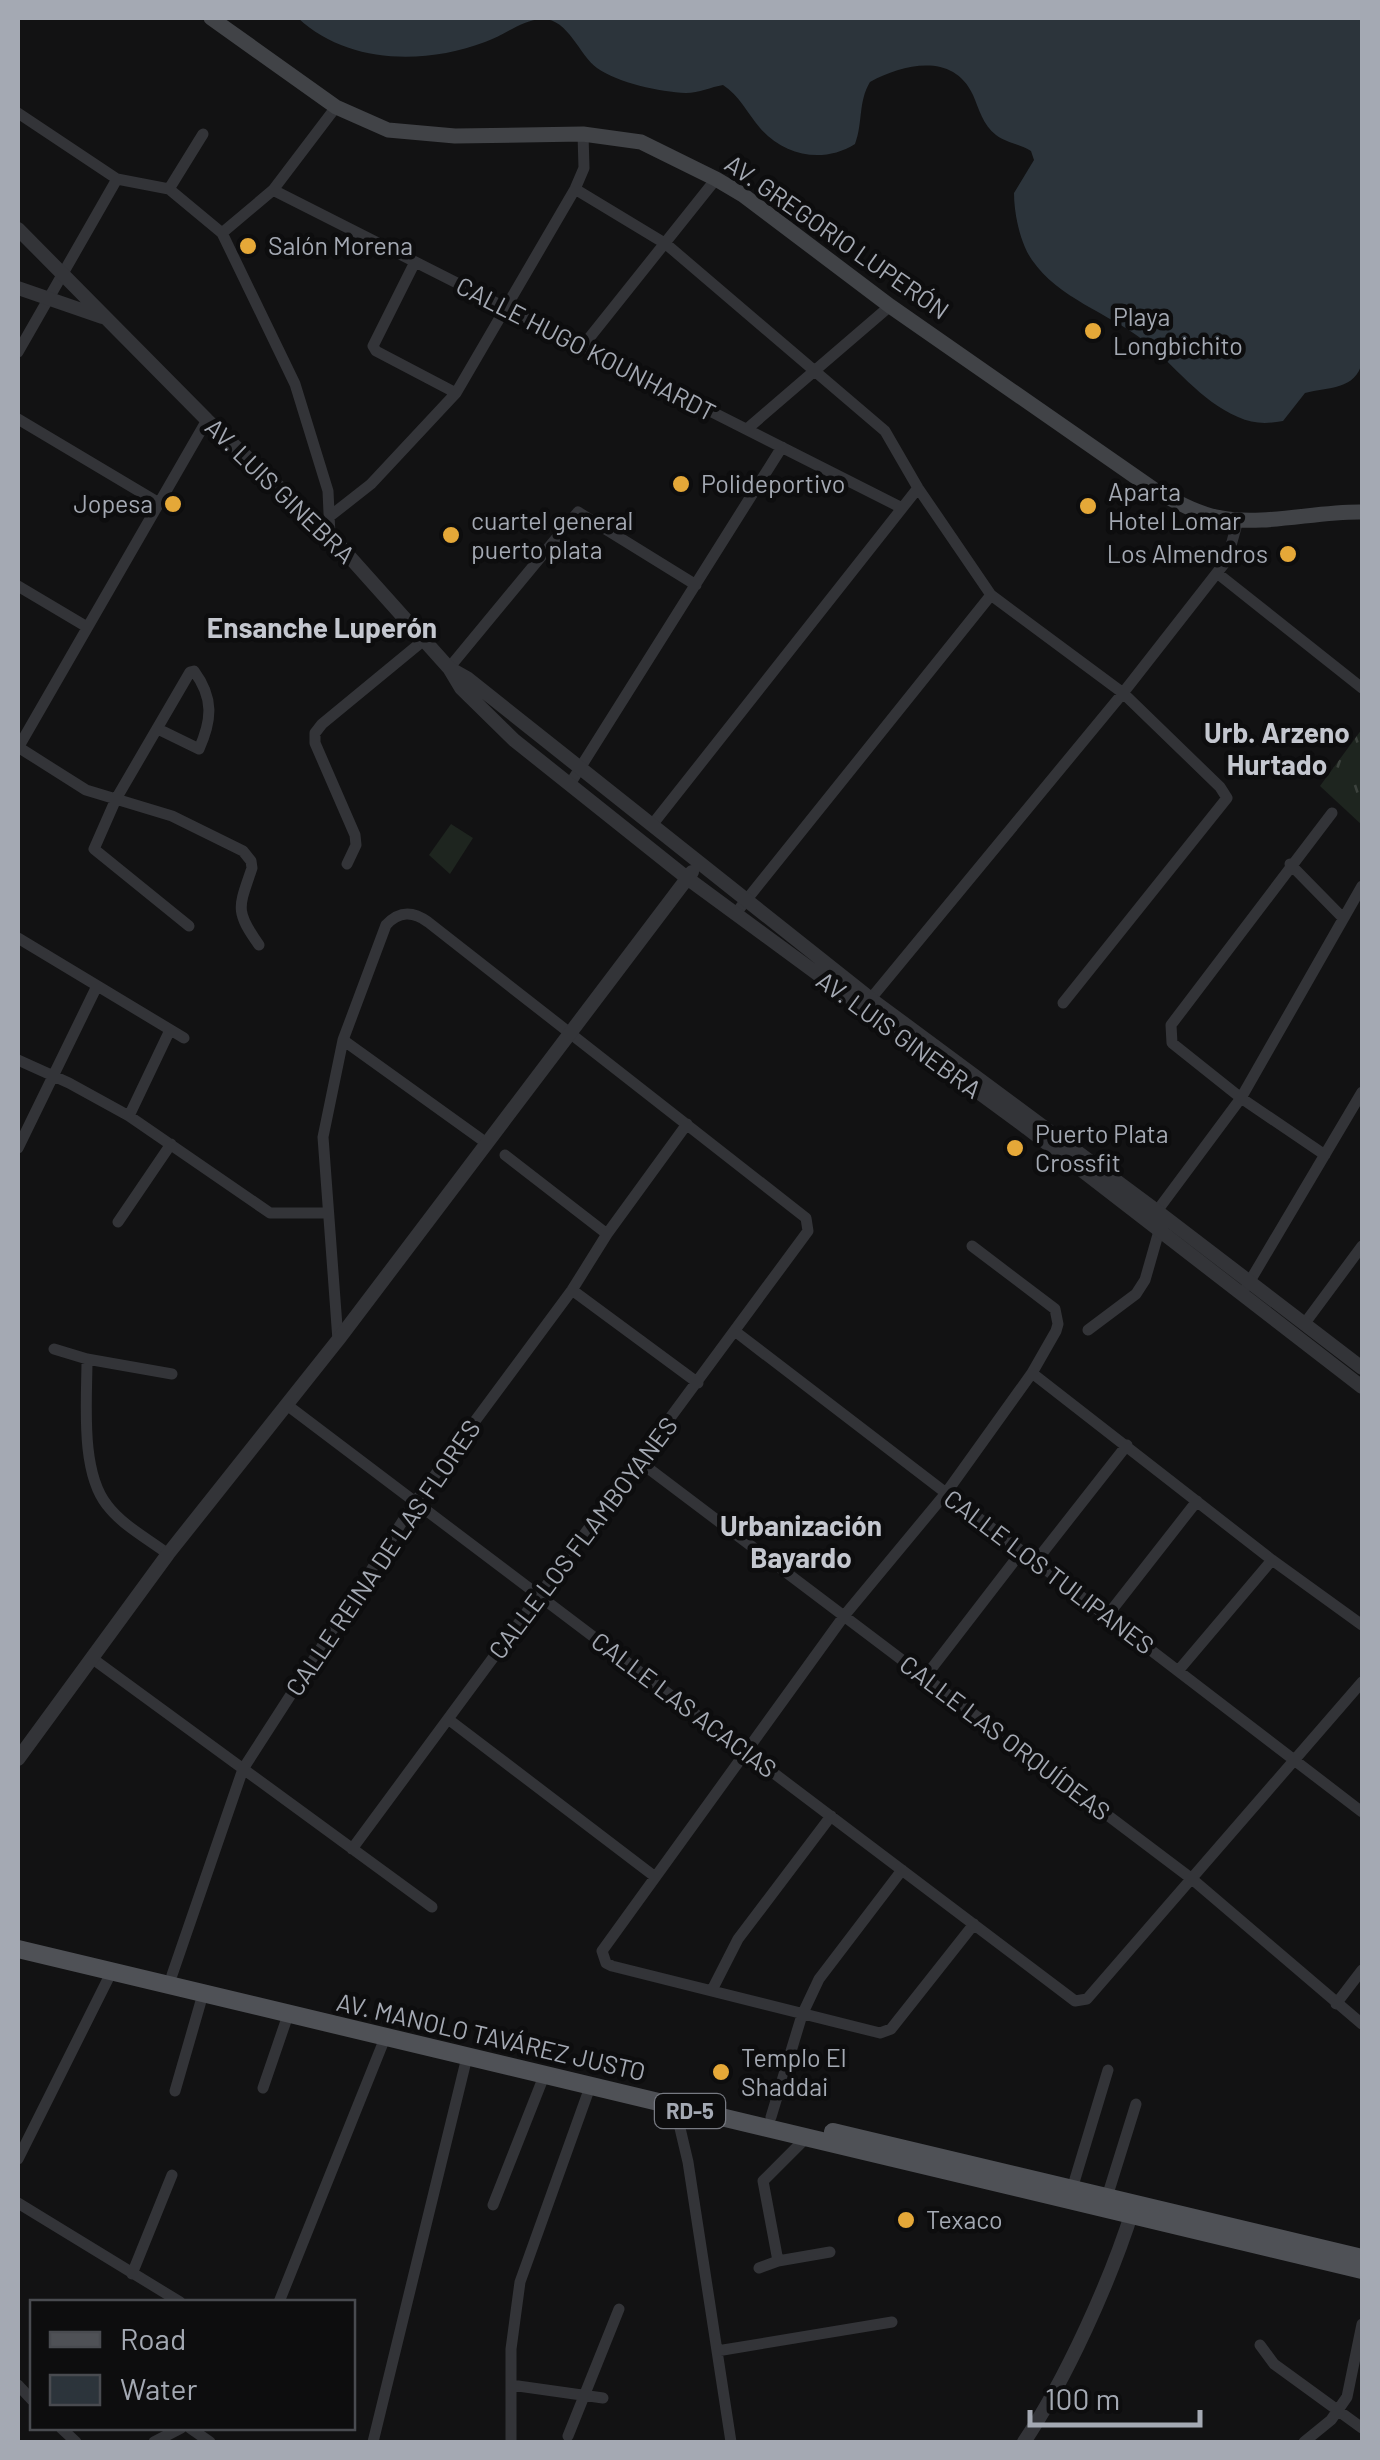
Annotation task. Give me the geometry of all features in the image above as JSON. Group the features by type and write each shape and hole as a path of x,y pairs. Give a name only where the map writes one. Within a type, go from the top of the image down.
{"main road":[{"name":"AV. GREGORIO LUPERÓN","path":"211,18 336,107 364,122 421,135 583,134 641,142 716,179 1156,492 1198,512 1238,520 1362,512"},
{"name":"AV. MANOLO TAVÁREZ JUSTO","path":"18,1938 1107,2197 1133,2210 1362,2270"},
{"name":"AV. MANOLO TAVÁREZ JUSTO","path":"18,1949 806,2138 1362,2258"}],"street":[{"path":"222,233 273,190 336,107"},
{"path":"18,113 117,178 169,189 222,233 295,384 328,491 330,535"},
{"path":"169,189 204,134"},
{"path":"329,517 371,484 456,393 508,310 575,188 584,168 583,134"},
{"path":"18,352 117,178"},
{"path":"582,347 716,179"},
{"path":"575,188 666,244 885,431 918,488 991,595 1124,693 1220,787 1226,798 1220,810 1063,1003"},
{"name":"CALLE HUGO KOUNHARDT","path":"273,190 900,507"},
{"name":"AV. LUIS GINEBRA","path":"18,229 207,420 330,535 449,668 461,688 514,740 687,878 1158,1211 1362,1387"},
{"path":"415,262 374,346 376,351 456,393"},
{"path":"18,288 106,318"},
{"path":"746,429 890,306"},
{"path":"18,419 159,503"},
{"path":"207,420 18,747 86,790 172,816 248,855 252,868 239,910 242,922 259,945"},
{"path":"570,784 782,447"},
{"path":"652,824 918,488"},
{"path":"449,668 578,512 696,586"},
{"path":"867,1004 1124,693 1226,560 1238,520"},
{"path":"1216,573 1362,688"},
{"path":"18,586 88,627"},
{"path":"736,913 991,595"},
{"path":"347,864 356,846 355,835 314,743 315,733 424,640"},
{"name":"AV. LUIS GINEBRA","path":"449,668 467,678 652,824 749,901 867,1004 1159,1231 1306,1323 1362,1368"},
{"path":"158,729 199,749 211,720 206,691 194,671 190,672 116,799 94,846 95,852 190,926"},
{"path":"1324,1155 1241,1098 1172,1043 1171,1025 1332,812"},
{"path":"18,1759 168,1554 338,1340 484,1142 700,864"},
{"path":"1290,864 1342,917"},
{"path":"1158,1211 1241,1098 1362,886"},
{"path":"338,1340 324,1137 342,1040 386,924 401,914 420,916 687,1124"},
{"path":"18,938 184,1038"},
{"path":"18,1148 97,986"},
{"path":"129,1116 170,1030"},
{"path":"342,1040 484,1142"},
{"path":"18,1060 129,1116 270,1213 327,1213"},
{"path":"1245,1288 1362,1092"},
{"name":"CALLE LOS FLAMBOYANES","path":"352,1849 808,1231 806,1218 687,1124"},
{"name":"CALLE REINA DE LAS FLORES","path":"172,1975 243,1769 415,1502 572,1290 687,1124"},
{"path":"118,1222 172,1144"},
{"path":"504,1154 608,1234"},
{"path":"1088,1330 1136,1294 1145,1280 1159,1231"},
{"path":"972,1246 1056,1309 1058,1324 1032,1373 946,1493 844,1616 604,1944 603,1958 612,1966 870,2033 891,2029 974,1924"},
{"path":"1306,1323 1362,1246"},
{"path":"572,1290 698,1382"},
{"name":"CALLE LOS TULIPANES","path":"736,1332 1362,1812"},
{"path":"54,1348 87,1359 172,1374"},
{"path":"87,1359 87,1432 98,1490 125,1522 168,1554"},
{"path":"1032,1373 1362,1625"},
{"name":"CALLE LAS ACACIAS","path":"287,1406 1081,2002 1192,1879"},
{"path":"1036,1561 1127,1446"},
{"name":"CALLE LAS ORQUÍDEAS","path":"640,1462 1192,1879 1362,2024"},
{"path":"1107,1616 1198,1500"},
{"path":"925,1677 1022,1551"},
{"path":"1178,1671 1272,1560"},
{"path":"93,1659 432,1907"},
{"path":"1192,1879 1362,1682"},
{"path":"448,1720 654,1876"},
{"path":"712,1990 738,1939 831,1816"},
{"path":"771,2118 802,2014 819,1979 902,1870"},
{"path":"18,2159 113,1970"},
{"path":"1336,2004 1362,1970"},
{"path":"174,2091 203,1994"},
{"path":"263,2088 288,2014"},
{"path":"279,2300 385,2038"},
{"path":"373,2442 467,2056"},
{"path":"1072,2189 1108,2070"},
{"path":"494,2206 544,2076"},
{"path":"511,2442 514,2312 520,2282 590,2086"},
{"path":"1107,2197 1136,2104"},
{"path":"676,2107 731,2442"},
{"path":"778,2261 763,2181 806,2138"},
{"path":"132,2274 172,2175"},
{"path":"18,2203 177,2300"},
{"path":"1024,2442 1044,2413 1072,2354 1133,2210"},
{"path":"758,2268 830,2252"},
{"path":"568,2436 619,2308"},
{"path":"717,2350 892,2322"},
{"path":"1304,2442 1339,2411 1347,2397 1362,2324"},
{"path":"1260,2345 1274,2364 1362,2428"},
{"path":"512,2385 603,2398"},
{"path":"154,2442 177,2430"}],"green space":[{"path":"1362,729 1362,825 1320,786"},
{"path":"451,824 473,838 450,874 429,855"}],"water":[{"path":"298,18 1362,18 1362,362 1347,383 1305,393 1283,421 1249,421 1212,402 1143,340 1055,285 1032,260 1019,228 1014,193 1034,160 1031,151 992,131 964,81 941,67 912,67 870,82 855,144 817,155 793,151 770,138 723,85 676,92 640,86 606,73 551,20 527,22 461,49 412,57 363,52 339,44"}],"place":[{"name":"Salón Morena","path":"248,246"},
{"name":"Playa Longbichito","path":"1093,331"},
{"name":"Polideportivo","path":"681,484"},
{"name":"Jopesa","path":"173,504"},
{"name":"Aparta Hotel Lomar","path":"1088,506"},
{"name":"cuartel general puerto plata","path":"451,535"},
{"name":"Los Almendros","path":"1288,554"},
{"name":"Puerto Plata Crossfit","path":"1015,1148"},
{"name":"Templo El Shaddai","path":"721,2072"},
{"name":"Texaco","path":"906,2220"}],"district":[{"name":"Ensanche Luperón","path":"322,628"},
{"name":"Urb. Arzeno Hurtado","path":"1277,749"},
{"name":"Urbanización Bayardo","path":"801,1542"}]}
